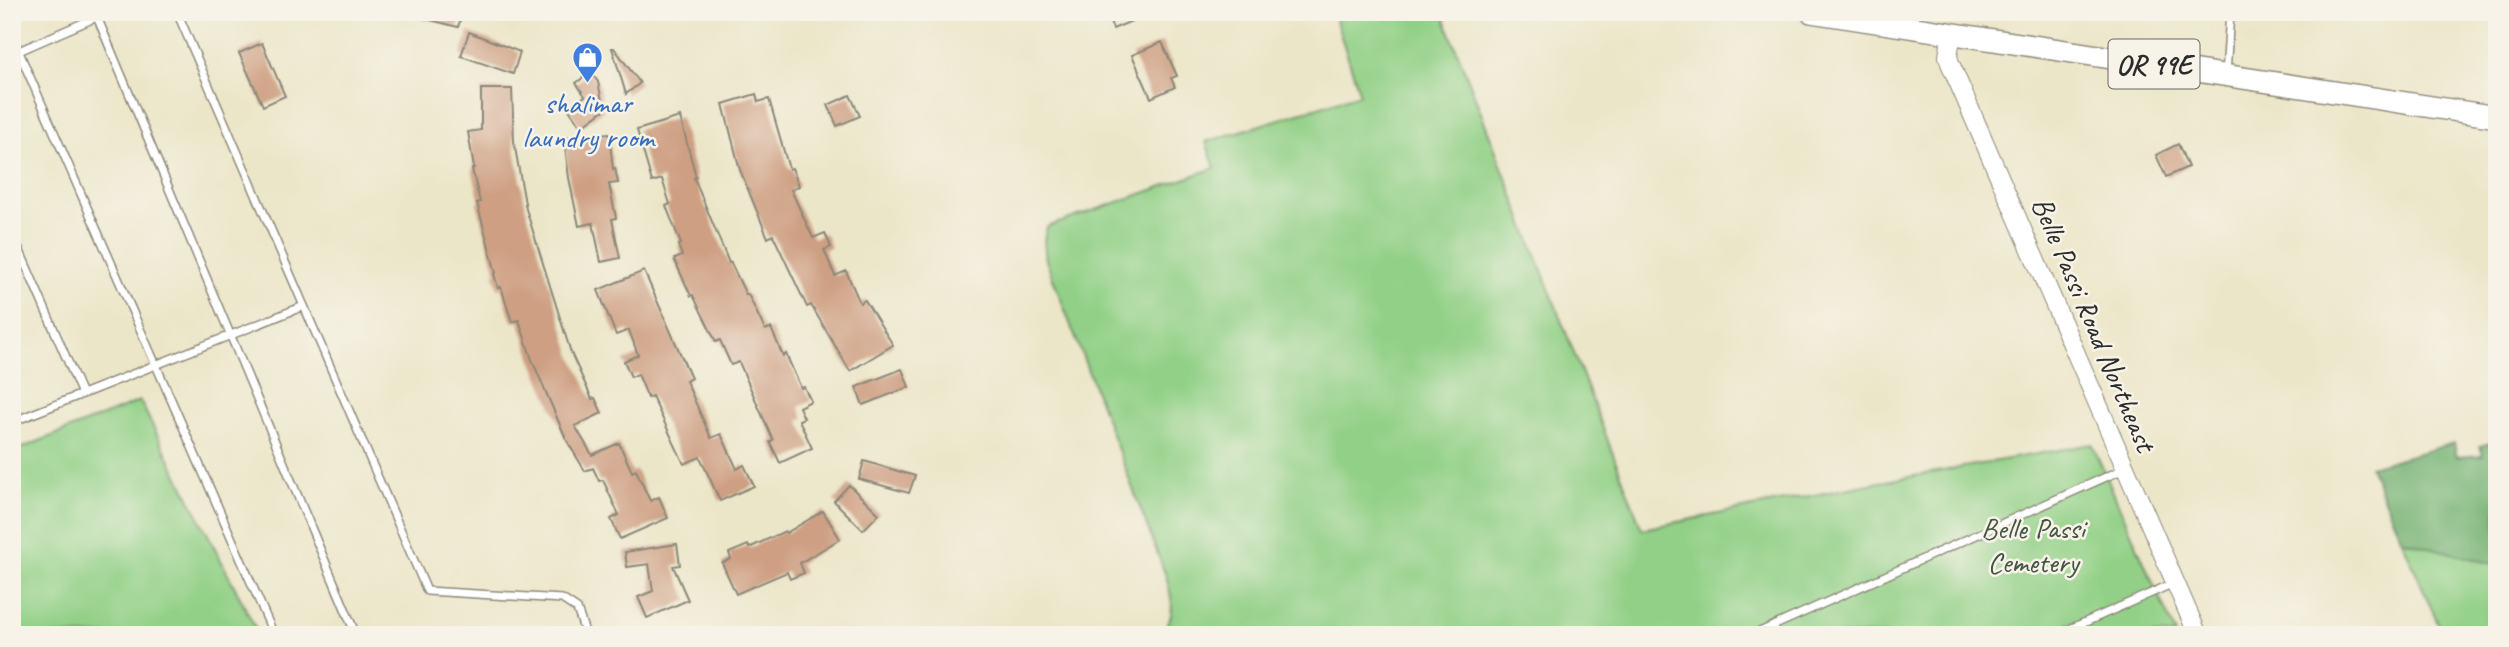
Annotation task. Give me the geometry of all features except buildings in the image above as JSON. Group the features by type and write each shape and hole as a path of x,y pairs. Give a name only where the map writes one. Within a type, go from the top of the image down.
{"main road":[{"name":"OR 99E","path":"1811,12 2497,117"}],"street":[{"name":"Belle Passi Road Northeast","path":"1952,34 1948,56 1950,63 2198,635"}],"lane":[{"path":"16,52 95,15 108,12"},
{"path":"177,12 427,591 562,599 577,609 586,635"},
{"path":"2226,75 2230,12"},
{"path":"95,15 356,635"},
{"path":"12,36 16,52 274,635"},
{"path":"12,233 82,394"},
{"path":"12,422 304,306"},
{"path":"1753,635 2126,468"},
{"path":"2056,635 2176,582"}],"green space":[{"name":"Belle Passi Cemetery","path":"1333,12 1442,12 1642,529 2092,444 2176,635 1159,635 1169,622 1172,607 1166,576 1046,260 1044,240 1047,227 1215,168 1206,142 1360,94"},
{"path":"140,401 259,635 12,635 12,452"},
{"path":"2497,441 2497,565 2402,540 2370,467 2454,443 2457,457 2483,455 2480,446"},
{"path":"2402,540 2497,565 2497,635 2443,635"}],"place":[{"name":"shalimar laundry room","path":"588,84"}]}
